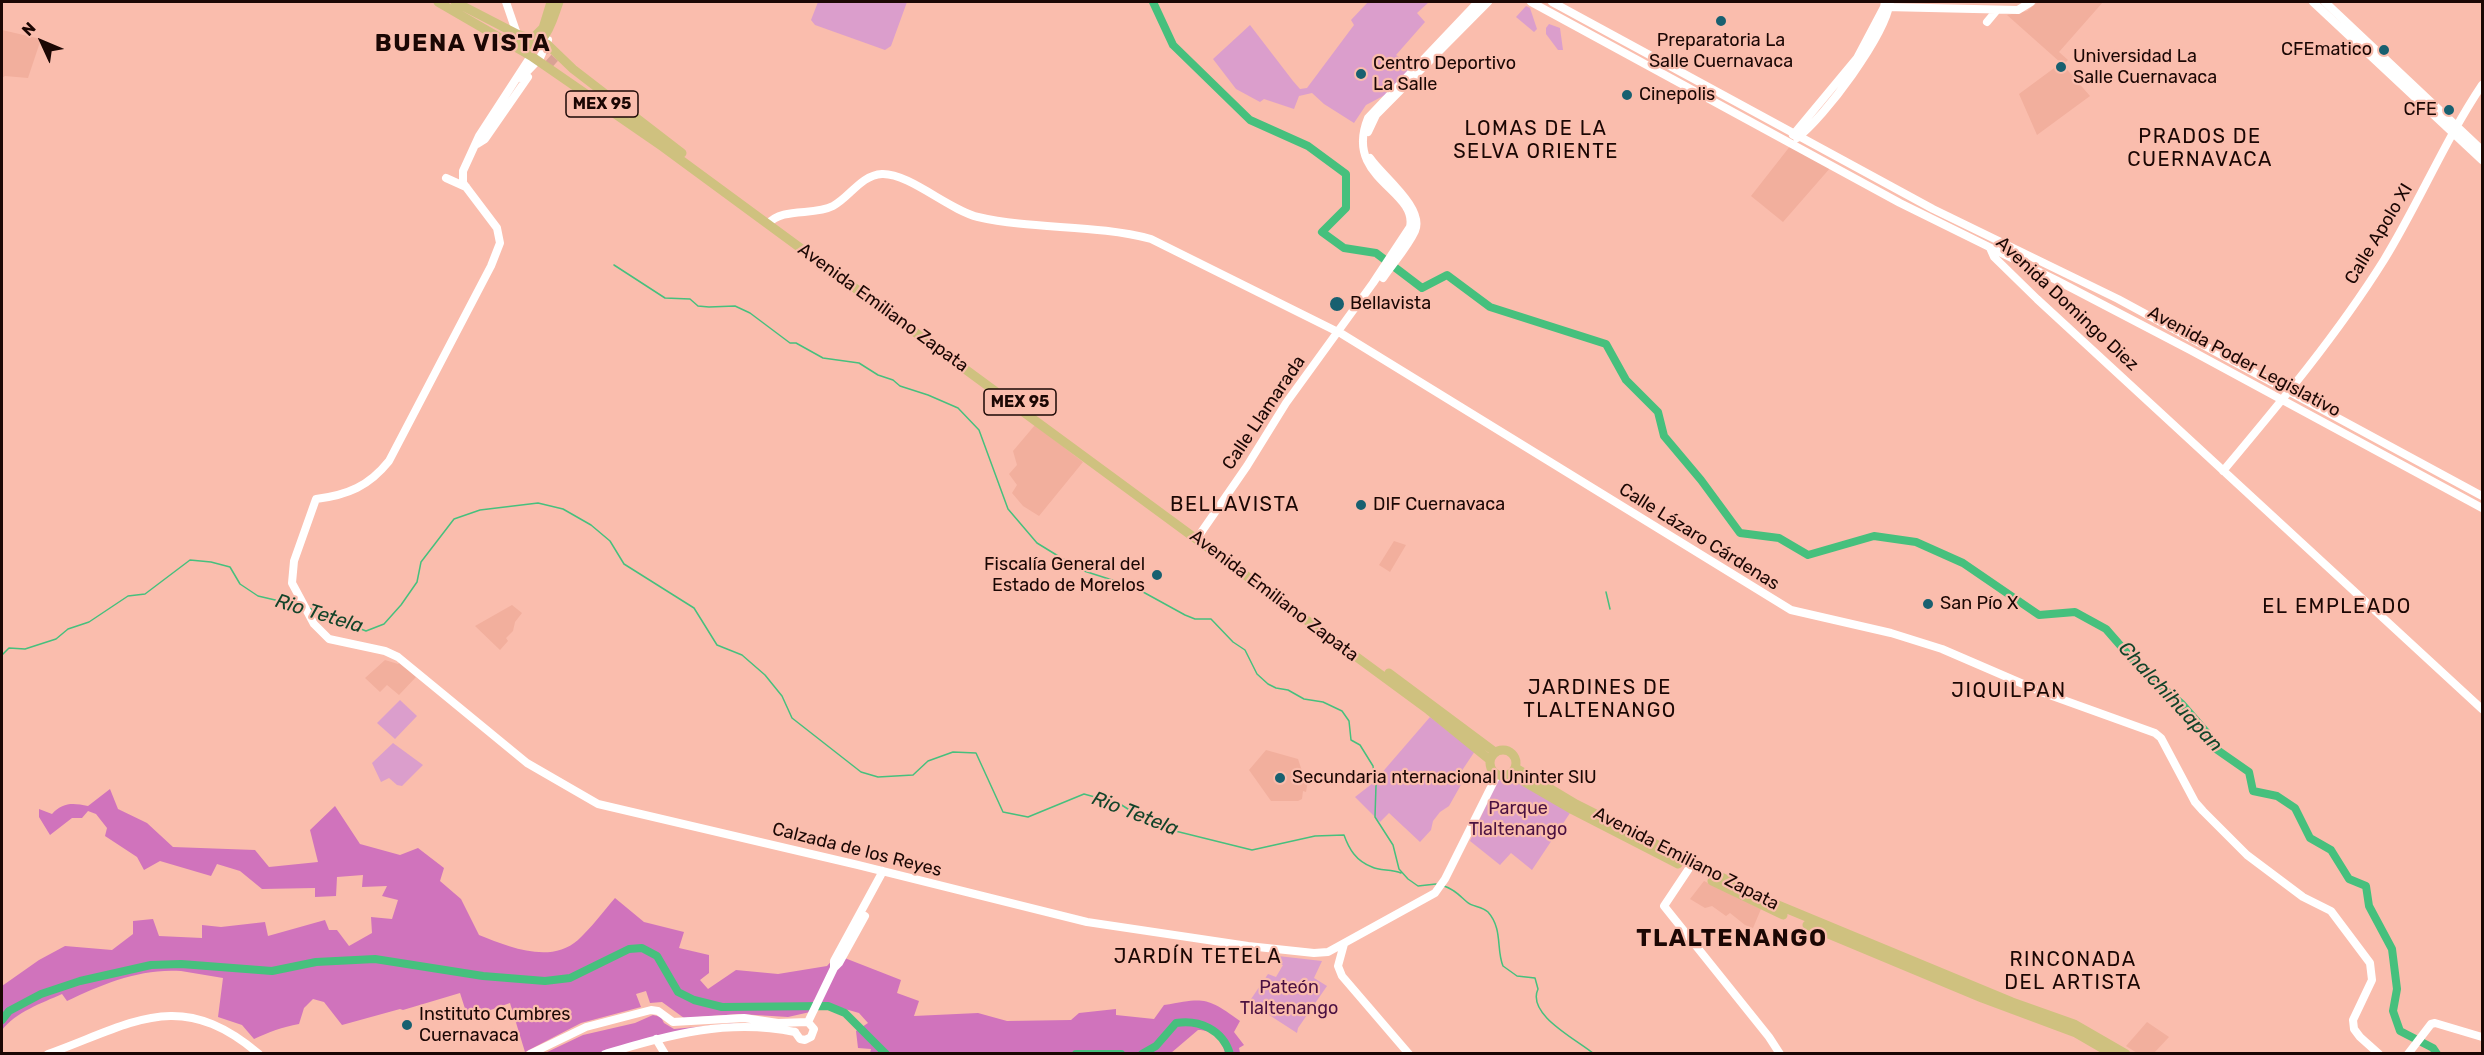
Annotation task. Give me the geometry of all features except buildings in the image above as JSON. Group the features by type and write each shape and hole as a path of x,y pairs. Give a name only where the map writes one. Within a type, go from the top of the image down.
{"main road":[{"name":"MEX 95","path":"438,2 468,9 506,41 531,56"},
{"path":"446,2 523,44 535,44 540,41 557,2"},
{"name":"MEX 95","path":"455,2 517,34 545,31 551,51"},
{"path":"551,51 543,28 557,2"},
{"path":"531,56 545,31"},
{"path":"506,41 513,40 517,34"},
{"path":"531,56 551,51"},
{"path":"541,63 551,51"},
{"name":"Avenida Emiliano Zapata","path":"551,51 770,221 1341,642"},
{"name":"Avenida Emiliano Zapata","path":"531,56 770,221"},
{"path":"557,66 657,140 663,147"},
{"name":"Avenida Emiliano Zapata","path":"1128,485 1200,534 1426,708 1493,756"},
{"path":"1503,749 1511,752 1517,761 1514,771 1504,776 1497,775 1491,768 1493,756 1503,749"},
{"name":"Avenida Emiliano Zapata","path":"1514,771 1690,867 1982,998 2076,1033 2112,1053"},
{"name":"Avenida Emiliano Zapata","path":"1891,957 2074,1024 2126,1053"}],"street":[{"path":"506,2 517,34"},
{"path":"1443,42 1478,2"},
{"path":"1443,42 1488,2"},
{"name":"Avenida Domingo Diez","path":"1531,2 1900,203 1990,248 1994,257 2020,282 2482,709"},
{"name":"Avenida Domingo Diez","path":"1551,2 1933,209 1996,240"},
{"path":"1789,142 1823,106 1857,58 1887,4 2018,10 2031,2"},
{"path":"2313,2 2456,131 2482,150"},
{"path":"2325,2 2448,118 2456,131 2482,160"},
{"path":"1987,22 1997,10"},
{"path":"466,188 462,180 463,171 477,144 520,79 542,56 545,31"},
{"name":"Calle Llamarada","path":"1200,534 1247,466 1286,403 1366,298 1409,235 1411,222 1409,212 1365,159 1361,138 1371,113 1443,42"},
{"path":"477,144 478,136 531,56"},
{"path":"477,144 485,139 521,85 541,63"},
{"name":"Calle Apolo XI","path":"2223,471 2283,399 2378,269 2482,85"},
{"path":"2448,118 2466,113"},
{"path":"1771,132 1777,123"},
{"path":"1824,161 1824,156 1829,152"},
{"name":"Calle Lázaro Cárdenas","path":"770,221 824,209 834,205 860,183 873,176 889,175 977,216 1123,233 1150,239 1337,335 1791,610 1892,633 1925,644 2158,735 2195,802 2203,811 2247,855 2303,897 2331,911 2370,963 2372,980 2353,1020 2354,1029 2360,1037 2379,1053"},
{"path":"446,178 466,188"},
{"name":"Calzada de los Reyes","path":"466,188 497,228 500,243 491,266 389,460 368,483 356,490 339,496 316,499 294,561 292,583 314,624 329,639 386,651 398,657 527,763 591,801 1104,926 1314,953 1328,951 1344,944 1436,892 1445,879 1497,775"},
{"name":"Avenida Poder Legislativo","path":"1996,240 2118,299 2482,496"},
{"name":"Avenida Poder Legislativo","path":"1990,248 2283,399 2482,508"},
{"path":"1690,867 1664,906 1769,1036 1780,1053"},
{"path":"530,1053 586,1027 651,1010 658,1011 673,1022 744,1018 797,1028 810,1018 834,968 834,961 885,871"},
{"path":"1344,944 1338,966 1346,982 1409,1053"},
{"path":"1328,951 1337,954 1340,958"},
{"path":"48,1053 146,1017 164,1015 194,1018 228,1030 259,1053"},
{"path":"797,1028 800,1039 811,1037 814,1029 810,1018"},
{"path":"2408,1053 2431,1024 2435,1023 2482,1037"},
{"path":"605,1053 656,1039 710,1028 776,1025"},
{"path":"656,1039 665,1053"}],"shaded area":[{"name":"Universidad La Salle Cuernavaca","path":"2038,2 2103,2 2059,52 2068,60 2063,65 2090,96 2037,135 2019,94 2061,63 2007,15 2027,11"},
{"path":"2,30 41,39 28,78 5,76 2,78"},
{"path":"1791,145 1831,167 1783,222 1751,196"},
{"path":"1035,425 1083,462 1039,516 1023,506 1012,493 1017,485 1009,474 1017,465 1013,451"},
{"path":"1394,541 1406,545 1390,572 1379,565"},
{"path":"512,605 522,613 515,622 513,631 506,638 508,641 500,650 475,626"},
{"path":"385,660 398,664 400,662 416,677 399,695 387,685 380,692 365,678"},
{"name":"Secundaria nternacional Uninter SIU","path":"1266,750 1298,759 1307,786 1306,792 1303,791 1302,799 1271,801 1249,770"},
{"path":"110,789 118,809 147,823 173,847 255,850 269,867 318,862 310,830 335,806 360,844 400,855 418,848 444,868 440,881 461,899 479,935 528,951 555,951 567,947 583,935 615,898 644,922 684,932 679,948 709,955 709,973 700,980 708,989 736,970 778,974 827,966 837,955 901,980 897,993 919,1001 914,1016 978,1013 1007,1021 1071,1020 1079,1013 1116,1009 1116,1015 1154,1019 1164,1005 1197,1000 1212,1003 1240,1021 1234,1032 1244,1045 1239,1048 1240,1053 1225,1053 1216,1037 1203,1030 1198,1030 1171,1053 870,1053 871,1049 858,1048 856,1031 868,1023 859,1013 814,1000 810,1012 788,1017 739,1014 684,1018 662,1002 650,1003 646,991 636,994 641,1007 581,1023 525,1052 510,1003 468,1018 460,993 342,1025 324,1002 313,999 304,1008 299,1024 254,1039 242,1025 218,1017 223,978 181,971 151,972 122,978 67,1001 62,994 22,1013 2,1030 2,986 39,960 65,946 112,950 133,934 133,921 153,919 159,936 202,938 202,925 221,927 265,922 268,936 325,920 329,930 337,930 349,946 372,933 371,917 392,919 398,900 382,896 387,886 362,887 363,875 337,877 336,896 315,897 315,888 262,889 240,871 217,864 211,876 160,861 144,870 137,857 105,836 107,828 96,814 88,811 82,818 72,818 50,835 39,817 39,809 52,814 68,804 88,806"},
{"path":"1704,881 1761,909 1753,928 1745,925 1730,913 1726,916 1712,906 1705,908 1690,899"},
{"path":"653,1015 661,1017 664,1023 674,1029 737,1023 691,1031 603,1053 543,1054 583,1035 635,1023"},
{"path":"2147,1022 2169,1037 2154,1053 2137,1053 2126,1046"}],"green space":[{"path":"818,2 907,2 891,46 885,50 815,25 811,20"},
{"name":"Centro Deportivo La Salle","path":"1368,2 1429,2 1417,13 1425,22 1396,55 1412,66 1385,95 1366,105 1354,123 1324,104 1312,93 1299,96 1294,109 1264,99 1260,102 1236,89 1213,59 1250,25 1300,89 1307,88 1354,25 1351,20"},
{"path":"1526,6 1530,8 1537,29 1534,32 1516,17"},
{"path":"1549,24 1560,28 1563,50 1558,50 1546,34"},
{"path":"400,700 417,716 395,739 377,723"},
{"path":"1430,717 1475,751 1457,778 1462,783 1449,806 1440,812 1433,821 1431,830 1420,842 1389,813 1380,822 1355,797 1373,783"},
{"path":"393,743 423,765 402,786 389,778 381,782 372,763"},
{"name":"Parque Tlaltenango","path":"1511,777 1570,813 1532,870 1511,853 1500,865 1470,841 1498,779"},
{"name":"Pateón Tlaltenango","path":"1278,956 1322,961 1314,978 1327,986 1298,1028 1297,1033 1249,1002 1268,974 1276,977 1283,965 1275,962"}],"waterway":[{"name":"Chalchihuapan","path":"1153,2 1173,45 1250,120 1308,146 1346,174 1346,208 1322,232 1344,248 1376,253 1422,288 1447,275 1490,307 1606,344 1626,380 1658,412 1664,436 1701,480 1740,533 1779,538 1808,555 1874,536 1916,542 1963,563 2039,615 2075,612 2106,629 2140,668 2182,704 2208,734 2216,749 2249,772 2253,791 2277,796 2295,808 2310,838 2331,850 2349,879 2366,886 2369,906 2392,949 2397,989 2393,1011 2400,1031 2433,1048 2437,1054"},
{"path":"614,265 665,298 690,299 698,306 735,306 750,313 790,343 796,343 823,358 859,363 878,375 893,380 900,386 958,408 979,430 1008,509 1037,543 1081,570 1134,587 1195,619 1211,619 1233,642 1245,650 1257,674 1268,684 1288,690 1304,699 1323,702 1342,711 1349,721 1351,740 1360,745 1373,766 1376,785 1375,817 1393,845 1399,869 1418,886 1436,884"},
{"name":"Rio Tetela","path":"309,608 330,619 366,631 384,624 417,582 421,562 454,519 480,510 538,503 563,509 591,525 610,541 624,564 694,608 717,645 742,655 765,675 782,696 792,718 861,772 878,777 913,775 928,761 953,752 976,753 1003,812 1028,817 1084,794 1120,804 1155,826 1252,850 1315,836 1344,835 1357,858 1375,868 1401,873"},
{"name":"Rio Tetela","path":"2,655 9,648 25,649 56,639 68,629 89,622 128,596 145,594 190,560 230,567 240,584 258,596 301,606"},
{"path":"1606,592 1610,609"},
{"path":"1444,886 1469,904 1488,912 1496,925 1503,966 1517,976 1535,978 1539,1008 1556,1026 1594,1054"},
{"path":"2,1020 9,1011 41,994 80,981 151,965 181,964 272,971 316,962 375,959 483,976 545,981 570,978 629,949 642,948 657,956 678,992 694,1000 722,1007 828,1006 845,1013 886,1054"},
{"path":"1142,1054 1156,1046 1176,1023 1185,1022 1209,1028 1222,1038 1230,1054"},
{"path":"1076,1054 1121,1054"}],"tunnel":[{"path":"541,47 545,55 557,66"}],"place":[{"name":"Preparatoria La Salle Cuernavaca","path":"1721,21"},
{"name":"CFEmatico","path":"2384,50"},
{"name":"Universidad La Salle Cuernavaca","path":"2061,67"},
{"name":"Centro Deportivo La Salle","path":"1361,74"},
{"name":"Cinepolis","path":"1627,95"},
{"name":"CFE","path":"2449,110"},
{"name":"Bellavista","path":"1337,304"},
{"name":"DIF Cuernavaca","path":"1361,505"},
{"name":"Fiscalía General del Estado de Morelos","path":"1157,575"},
{"name":"San Pío X","path":"1928,604"},
{"name":"Secundaria nternacional Uninter SIU","path":"1280,778"},
{"name":"Instituto Cumbres Cuernavaca","path":"407,1025"}],"district":[{"name":"BUENA VISTA","path":"463,44"},
{"name":"LOMAS DE LA SELVA ORIENTE","path":"1536,140"},
{"name":"PRADOS DE CUERNAVACA","path":"2200,148"},
{"name":"BELLAVISTA","path":"1235,505"},
{"name":"EL EMPLEADO","path":"2337,607"},
{"name":"JIQUILPAN","path":"2009,691"},
{"name":"JARDINES DE TLALTENANGO","path":"1600,700"},
{"name":"TLALTENANGO","path":"1732,939"},
{"name":"JARDÍN TETELA","path":"1198,957"},
{"name":"RINCONADA DEL ARTISTA","path":"2073,972"}]}
